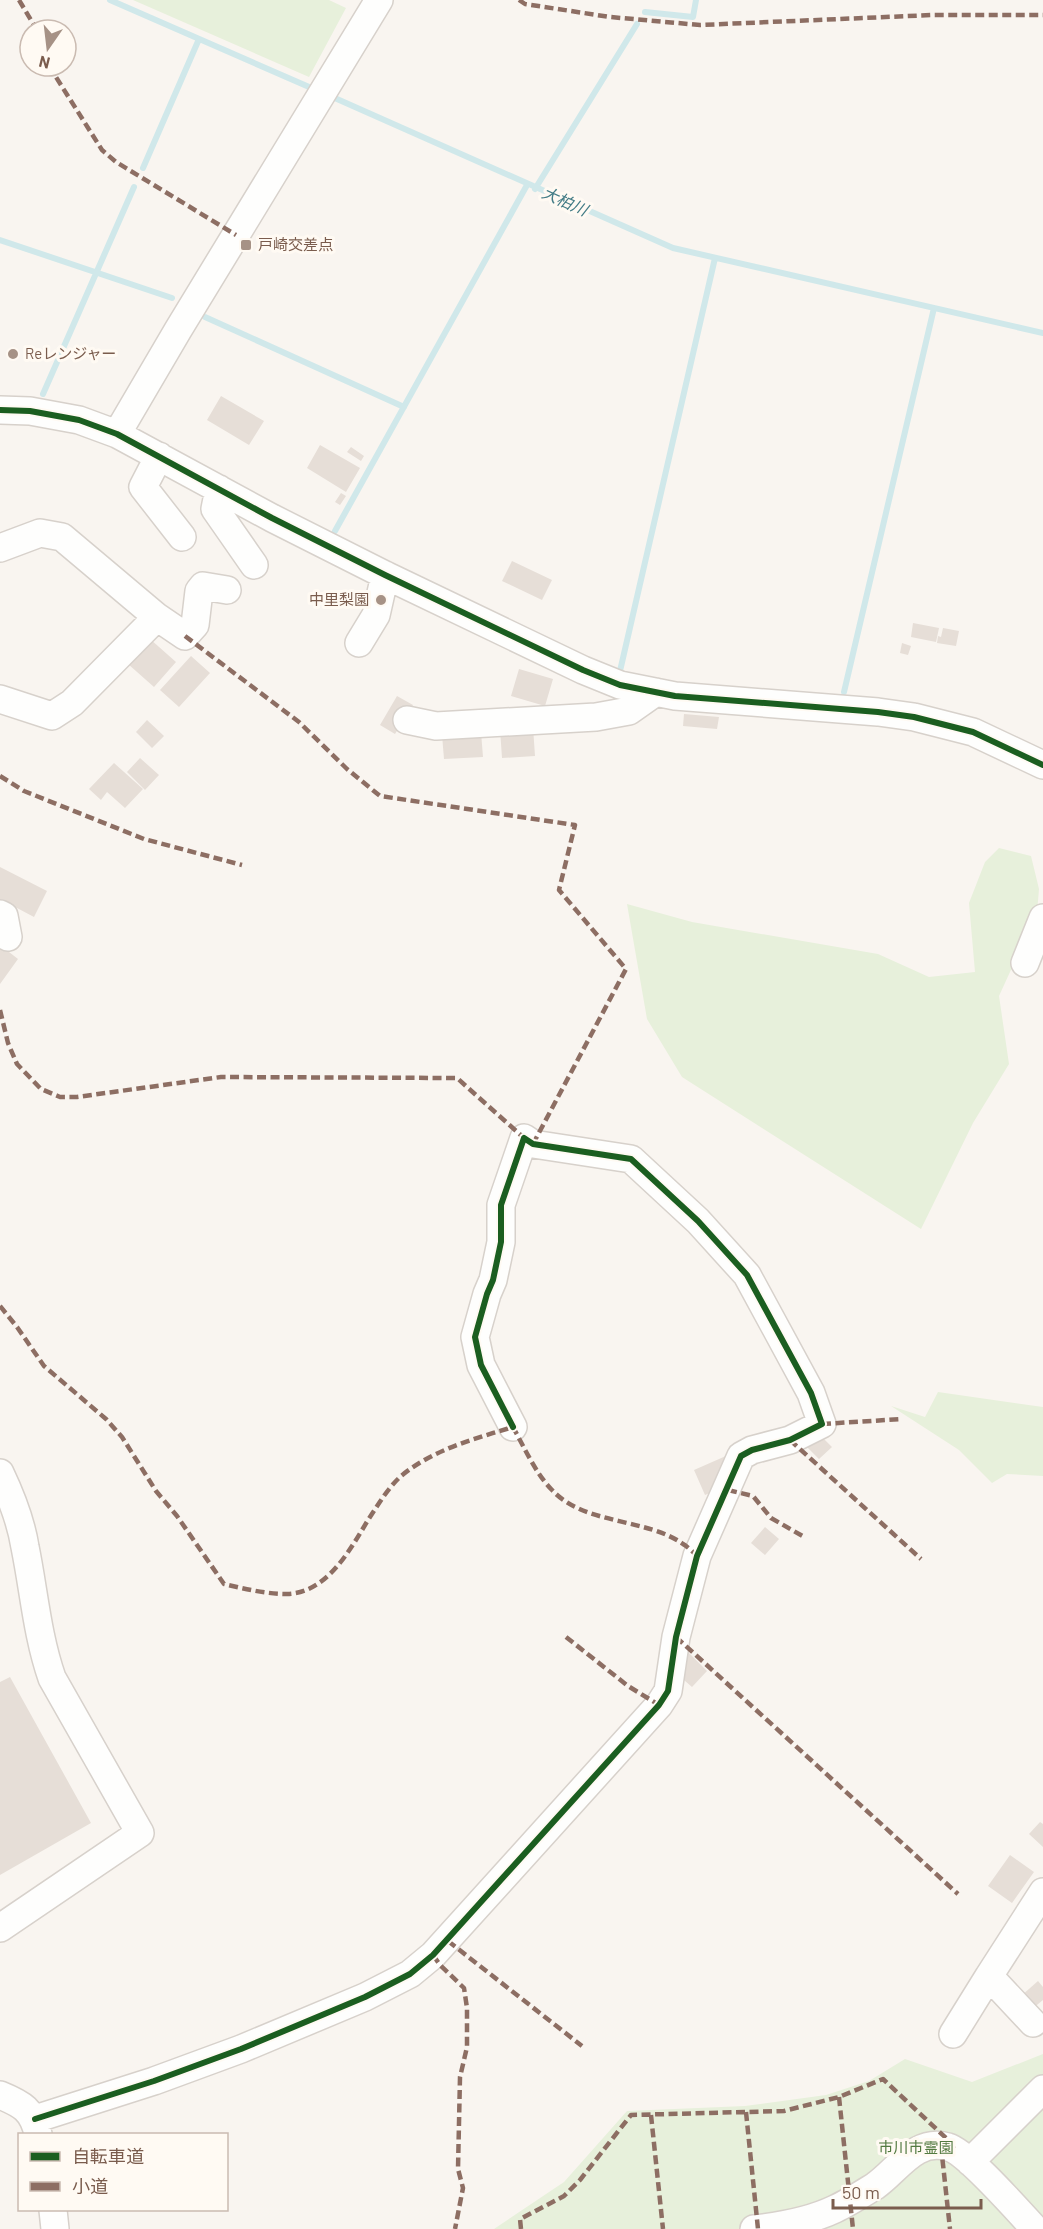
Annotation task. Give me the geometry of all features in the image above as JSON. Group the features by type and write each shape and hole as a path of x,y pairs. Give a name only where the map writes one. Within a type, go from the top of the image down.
{"street":[{"path":"117,434 379,0"},
{"path":"0,410 30,411 79,420 117,434 385,575 583,670 620,685 656,692 914,717 974,732 1043,765"},
{"path":"159,456 142,487 182,537"},
{"path":"219,489 215,509 254,565"},
{"path":"0,548 40,533 62,537 157,617 185,636 195,625 199,591 203,586 227,590"},
{"path":"359,643 376,615 385,575"},
{"path":"0,699 52,716 72,703 157,617"},
{"path":"407,720 436,726 596,717 629,711 656,692"},
{"path":"1025,963 1043,918"},
{"path":"0,2095 17,2102 36,2126 241,2049 365,1997 410,1974 433,1955 651,1713 668,1691 676,1637 697,1556 741,1456 752,1450 790,1440 822,1424 811,1393 747,1275 698,1221 631,1160 533,1144 524,1138 501,1205 501,1242 493,1280 475,1337 482,1365 513,1427"},
{"path":"0,1473 10,1495 25,1544 42,1650 52,1678 140,1833 0,1928"},
{"path":"953,2034 1043,1892"},
{"path":"989,1976 1033,2023"},
{"path":"970,2162 1043,2089"},
{"path":"754,2229 787,2225 835,2209 876,2185 906,2158 925,2147 947,2146 970,2162 1036,2229 1043,2225"},
{"path":"53,2211 55,2229"}],"green space":[{"path":"133,0 329,0 346,8 309,77"},
{"path":"999,848 1031,856 1039,889 1037,913 999,996 1009,1064 973,1123 921,1229 682,1077 647,1019 627,904 692,922 878,954 929,977 975,972 969,903 985,862"},
{"path":"938,1392 1043,1407 1043,1476 1007,1474 992,1483 959,1450 891,1406 925,1417"},
{"name":"市川市霊園","path":"1043,2054 1043,2229 494,2229 564,2182 627,2111 745,2106 826,2095 869,2081 905,2059 972,2082"}],"building":[{"path":"221,396 264,421 249,445 207,420"},
{"path":"320,445 360,468 346,492 307,468"},
{"path":"351,447 364,456 361,461 347,452"},
{"path":"341,493 346,496 340,505 335,502"},
{"path":"512,561 552,580 542,600 502,581"},
{"path":"913,623 939,628 936,642 911,637"},
{"path":"943,628 959,631 956,646 937,643"},
{"path":"150,639 176,662 154,687 128,664"},
{"path":"902,643 911,646 908,655 900,653"},
{"path":"191,656 210,673 179,707 160,690"},
{"path":"519,669 553,679 545,706 511,696"},
{"path":"397,696 413,705 395,734 380,725"},
{"path":"684,714 719,717 717,729 683,726"},
{"path":"147,720 164,736 152,748 136,732"},
{"path":"533,727 535,756 502,758 500,729"},
{"path":"481,732 483,757 444,759 442,735"},
{"path":"140,758 159,775 145,790 127,772"},
{"path":"114,763 143,789 125,808 107,792 101,800 89,789"},
{"path":"0,867 47,891 34,917 0,899"},
{"path":"0,945 18,959 0,984"},
{"path":"818,1433 832,1447 819,1459 805,1445"},
{"path":"735,1452 722,1488 705,1495 694,1470"},
{"path":"765,1527 779,1539 765,1555 751,1543"},
{"path":"688,1652 707,1671 692,1687 677,1674 680,1661"},
{"path":"10,1677 91,1823 0,1875 0,1682"},
{"path":"1040,1822 1043,1824 1043,1847 1029,1834"},
{"path":"1010,1855 1034,1872 1012,1903 988,1886"},
{"path":"1038,1981 1043,1987 1043,2000 1032,2009 1021,1996"}],"waterway":[{"name":"大柏川","path":"110,0 316,90"},
{"path":"645,12 693,17 696,0"},
{"path":"535,189 637,24"},
{"path":"143,168 199,39"},
{"name":"大柏川","path":"328,95 673,248 1043,333"},
{"path":"335,531 527,185"},
{"path":"43,394 134,187"},
{"path":"0,240 172,298"},
{"path":"620,671 715,258"},
{"path":"844,692 934,308"},
{"path":"205,317 404,407"}],"marked path":[{"path":"19,0 30,18"},
{"path":"519,0 525,4 610,17 700,25 933,15 1043,15"},
{"path":"57,78 102,150 116,162 236,235"},
{"path":"185,636 299,722 347,769 380,796 575,825 559,890 626,969 533,1144"},
{"path":"0,776 24,791 144,839 242,865"},
{"path":"0,1010 8,1043 17,1064 41,1089 60,1097 77,1097 221,1077 457,1078 524,1138"},
{"path":"0,1306 44,1366 106,1419 122,1437 156,1491 177,1516 224,1584 287,1594 301,1592 314,1586 336,1568 383,1497 401,1476 441,1452 513,1427 541,1476 565,1501 598,1516 668,1536 685,1545 697,1556"},
{"path":"822,1424 902,1419"},
{"path":"790,1440 921,1559"},
{"path":"728,1490 753,1496 771,1518 806,1538"},
{"path":"566,1637 628,1686 659,1705"},
{"path":"676,1637 958,1894"},
{"path":"448,1941 582,2046"},
{"path":"433,1955 464,1988 467,2008 467,2047 460,2077 458,2169 463,2188 455,2229"},
{"path":"521,2229 520,2219 564,2196 580,2180 631,2115 784,2111 839,2097 883,2079 946,2138 955,2150"},
{"path":"839,2097 853,2229"},
{"path":"746,2112 758,2229"},
{"path":"651,2115 663,2229"},
{"path":"941,2146 950,2229"}],"cycle path":[{"path":"0,410 30,411 79,420 117,434 272,518 385,575 583,670 620,685 675,696 878,712 914,717 973,732 1043,765"},
{"path":"35,2119 154,2081 241,2049 365,1997 410,1974 433,1955 659,1705 668,1691 676,1637 697,1556 741,1456 752,1450 790,1440 822,1424 811,1393 747,1275 698,1221 631,1159 533,1144 524,1138 501,1205 501,1242 493,1280 475,1337 481,1365 513,1427"}],"place":[{"name":"戸崎交差点","path":"246,245"},
{"name":"Reレンジャー","path":"13,354"},
{"name":"中里梨園","path":"381,600"}]}
